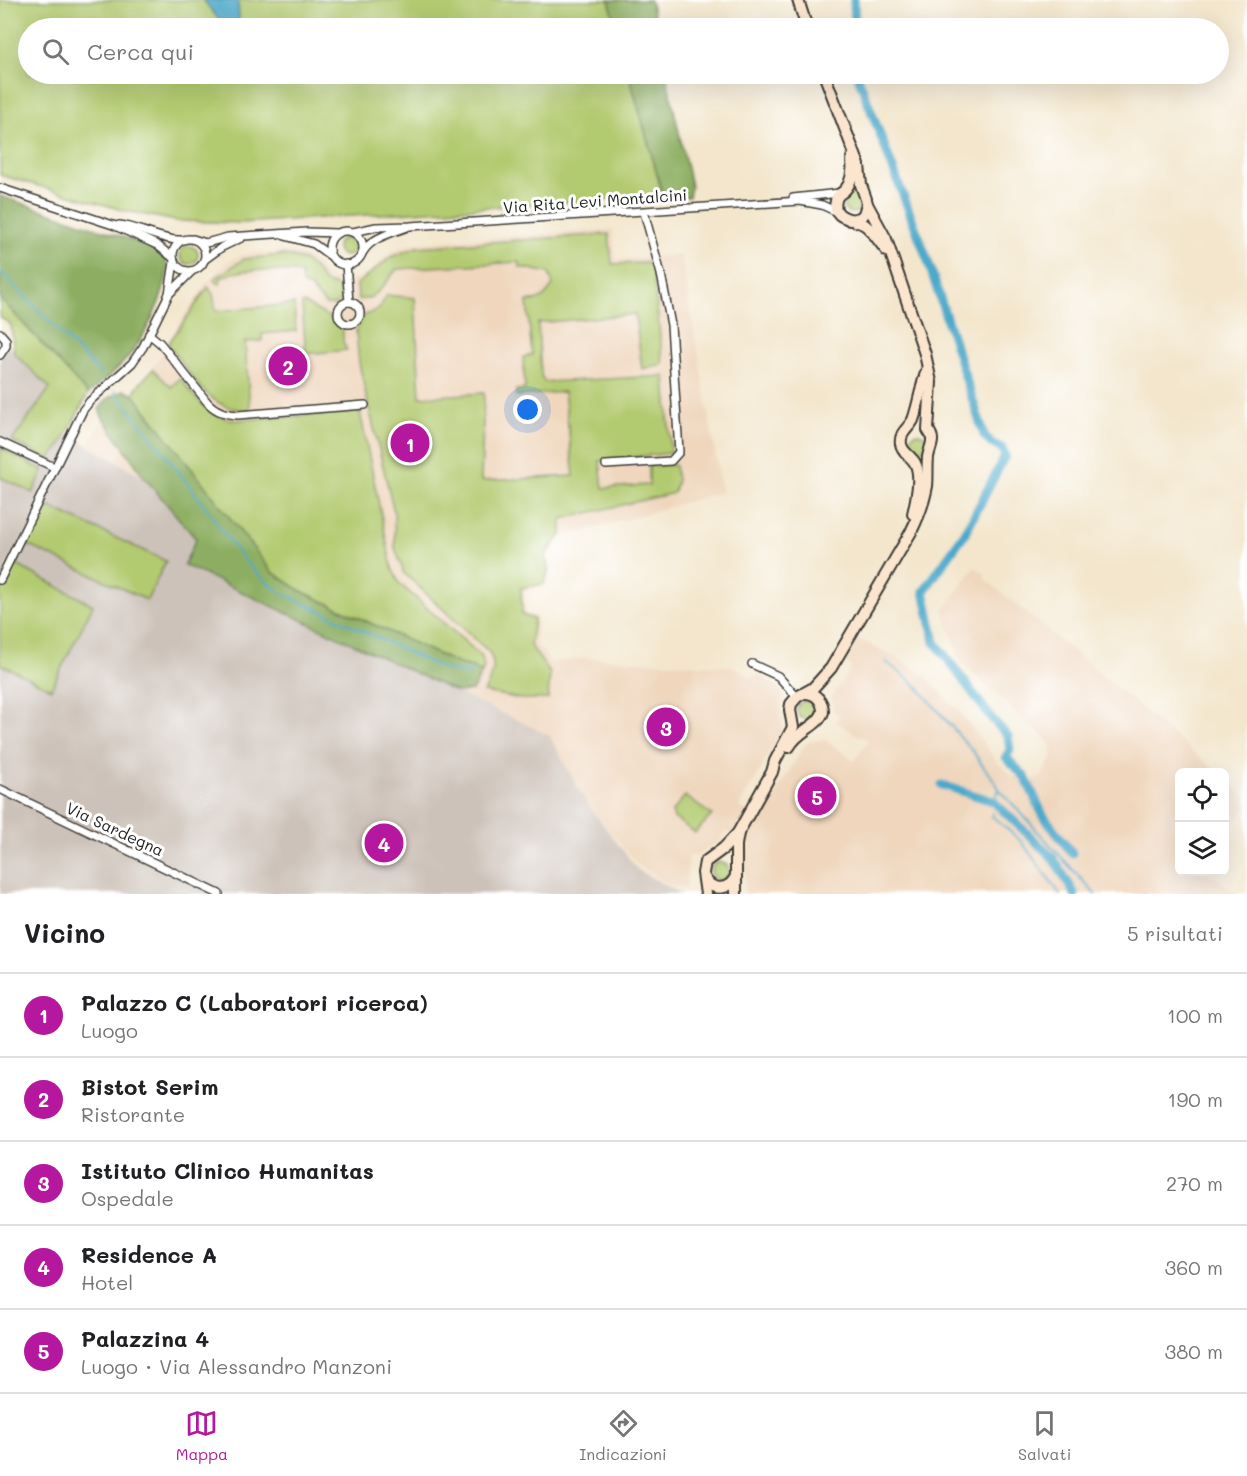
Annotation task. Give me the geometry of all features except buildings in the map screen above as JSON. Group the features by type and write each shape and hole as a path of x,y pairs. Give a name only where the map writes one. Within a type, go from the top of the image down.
{"street":[{"path":"798,0 805,18"},
{"path":"806,0 808,18"},
{"path":"828,84 859,165 866,200 864,214 855,220 850,220"},
{"path":"850,146 852,174 835,202 837,212 840,216 869,229 890,256"},
{"name":"Via Rita Levi Montalcini","path":"0,188 113,225 157,245 181,269 192,271 222,247 243,237"},
{"path":"843,191 855,189 866,200 880,224 925,354 931,382 928,430"},
{"name":"Via Rita Levi Montalcini","path":"782,202 803,196 843,191"},
{"name":"Via Rita Levi Montalcini","path":"113,225 140,229 173,240 194,239 206,243 228,237 307,232 353,232 396,225 410,226 782,202 813,203 837,212"},
{"path":"606,465 671,461 679,452 671,325 661,274 644,212"},
{"name":"Via Rita Levi Montalcini","path":"280,235 314,244 342,264 346,264 353,263 371,243 410,226"},
{"path":"353,232 363,245 361,256"},
{"path":"333,258 329,247 337,233"},
{"path":"194,239 204,250 204,261"},
{"path":"169,294 175,246 183,240"},
{"path":"346,264 349,302"},
{"path":"0,580 83,410 132,363 169,294 192,271"},
{"path":"0,333 6,340 6,346 0,355"},
{"path":"149,334 160,344 208,403 225,414 365,405"},
{"path":"909,428 927,370"},
{"path":"706,894 704,865 738,833 772,772 796,737 818,722 823,712 824,686 831,669 910,532 919,516 925,495 933,439 928,430 919,425 903,433 901,441 902,447 915,462 917,474 910,532"},
{"path":"0,442 54,467"},
{"path":"908,455 924,456 931,449"},
{"path":"752,664 778,676 801,695 815,696 822,704"},
{"path":"772,772 775,761 793,727 790,707 831,669"},
{"path":"792,718 800,725 809,726"},
{"name":"Via Sardegna","path":"0,789 219,894"},
{"path":"736,894 738,833"},
{"path":"715,855 727,856 736,871"},
{"path":"704,877 711,886 720,891 730,885 736,871"}],"shaded area":[{"path":"613,229 616,260 681,255 722,492 563,537 547,557 552,571 544,587 524,591 526,615 536,616 536,643 551,663 584,658 736,667 750,677 759,675 778,686 782,691 783,699 780,707 782,731 739,807 761,818 804,746 809,742 824,739 854,761 869,740 835,721 839,716 833,709 834,703 831,698 852,668 843,661 857,639 899,659 923,674 965,718 999,764 1012,775 1033,780 1041,777 1052,757 1051,745 960,661 943,611 975,567 985,574 984,578 1212,768 1175,768 1175,876 1213,876 1238,894 745,894 745,842 726,831 719,844 706,849 699,855 689,856 686,888 669,885 637,864 586,802 548,735 184,565 144,477 89,445 103,418 134,389 163,354 177,327 207,282 226,262 253,252 290,252 309,257 326,276 337,280 348,280 365,276 385,256 415,243"},
{"path":"0,338 51,388 13,441 59,448 66,433 144,477 196,539 184,565 549,735 586,802 638,870 682,894 0,894"},
{"path":"1229,783 1247,798 1247,809 1229,829"}],"green space":[{"path":"0,0 609,0 614,18 18,18 18,84 632,84 663,196 240,223 176,221 126,211 0,175"},
{"path":"609,0 650,0 654,18 614,18"},
{"path":"632,84 668,84 691,186 689,197 663,196"},
{"path":"852,195 858,198 861,204 858,210 852,213 846,210 843,204 846,198"},
{"path":"0,196 152,247 163,254 167,262 167,273 160,300 142,337 121,365 88,394 0,298"},
{"path":"609,234 612,264 652,263 663,364 642,369 635,314 538,323 541,376 545,382 665,376 671,453 600,461 603,488 649,485 649,466 675,465 677,480 674,493 562,519 562,533 546,554 548,571 544,584 521,588 522,615 534,619 530,645 550,673 548,699 521,699 484,692 493,668 489,652 404,573 395,548 394,512 359,363 356,331 363,316 379,309 387,295 415,298 420,397 484,393 481,481 574,476 564,392 516,396 516,390 525,389 523,357 532,355 527,301 543,298 553,285 549,273 520,267 519,262 397,269 380,290 370,298 364,299 358,299 357,284 391,257 417,247"},
{"path":"346,238 352,241 355,247 352,253 346,256 340,253 337,247 340,241"},
{"path":"189,246 195,249 198,255 195,261 189,264 183,261 180,255 183,249"},
{"path":"283,255 304,260 317,271 324,282 339,287 342,299 337,305 326,305 309,287 302,284 301,273 238,272 221,278 220,284 215,282 214,279 244,259"},
{"path":"208,287 213,294 216,311 294,304 296,331 262,334 262,341 245,342 250,409 236,409 212,398 193,378 168,344"},
{"path":"0,298 88,394 59,448 49,459 12,441 50,388 14,353 11,325 0,317"},
{"path":"304,303 329,317 343,330 343,342 347,350 306,354 302,305"},
{"path":"153,369 171,387 180,378 203,406 225,418 235,420 360,412 392,568 399,583 482,657 484,667 482,673 301,591 272,572 134,395 136,388"},
{"path":"124,390 134,395 272,572 301,591 459,664 473,667 482,673 472,691 456,692 184,565 196,539 144,477 99,409 107,399"},
{"path":"918,433 924,436 927,442 924,448 918,451 912,448 909,442 912,436"},
{"path":"0,448 43,470 33,493 0,477"},
{"path":"45,505 166,561 147,600 27,545"},
{"path":"13,563 93,605 51,689 0,664 0,591"},
{"path":"806,701 812,704 815,710 812,716 806,719 800,716 797,710 800,704"},
{"path":"685,796 712,815 695,833 674,818 672,812"},
{"path":"720,862 726,865 729,871 726,877 720,880 714,877 711,871 714,865"}],"water":[{"path":"203,0 238,0 239,18 218,18"}],"waterway":[{"path":"854,0 855,18"},
{"path":"861,84 928,261 984,435 991,443 1002,448 1005,456 965,533 924,591 935,642 992,719 1008,736 1010,750 1006,757 1025,777 1043,815 1072,853"},
{"path":"0,271 101,374"},
{"path":"115,391 184,478 240,554 269,584 282,593 442,668 459,673 472,672"},
{"path":"885,661 916,685 975,754 999,789 1095,894"},
{"path":"942,785 993,801 1053,858 1075,894"},
{"path":"995,798 999,790"},
{"path":"993,812 992,816 1021,841 1060,894"}],"place":[{"name":"Bistot Serim","path":"288,366"},
{"name":"Palazzo C (Laboratori ricerca)","path":"410,443"},
{"name":"Istituto Clinico Humanitas","path":"666,727"},
{"name":"Palazzina 4","path":"817,796"},
{"name":"Residence A","path":"384,843"}]}
